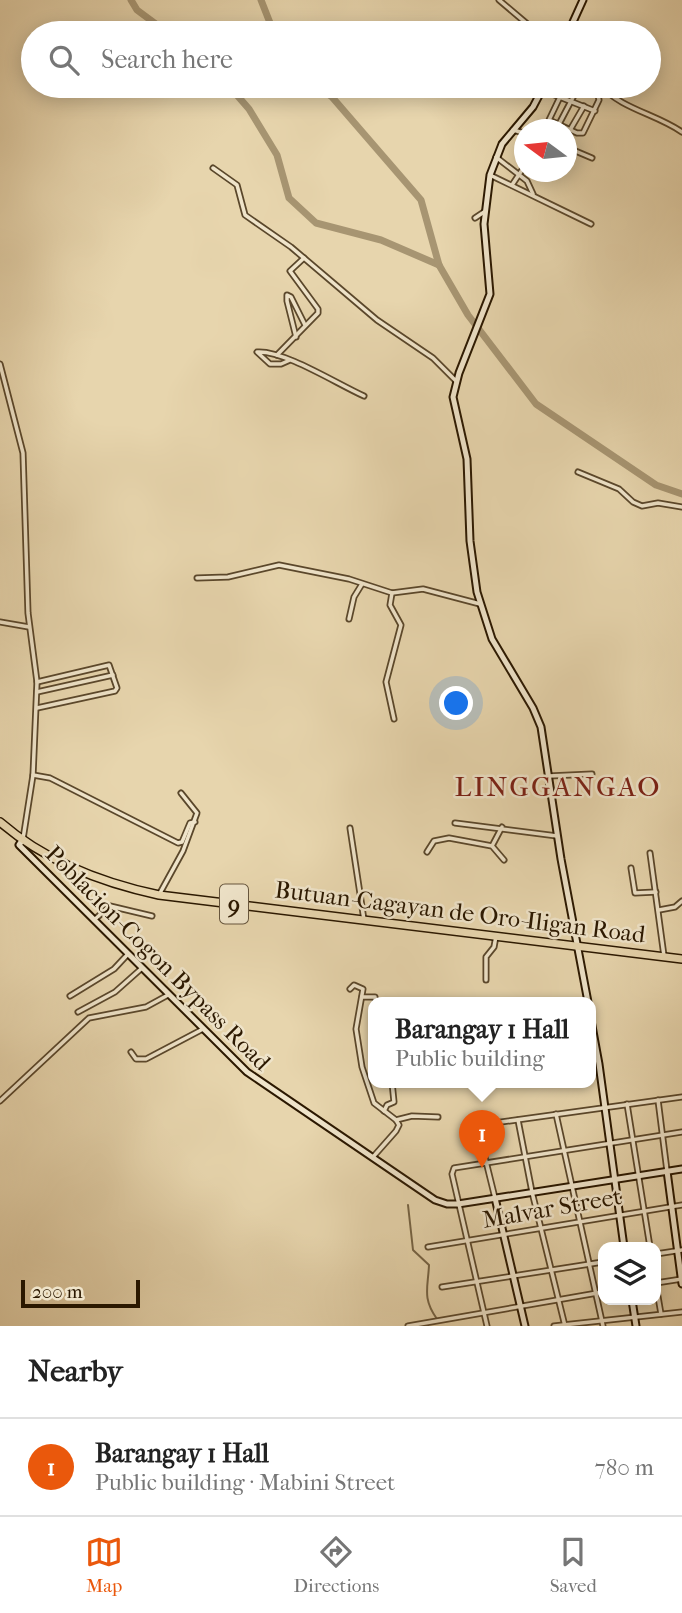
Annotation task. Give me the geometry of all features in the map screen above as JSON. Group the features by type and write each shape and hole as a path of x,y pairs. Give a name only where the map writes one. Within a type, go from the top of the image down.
{"highway":[{"name":"Butuan-Cagayan de Oro-Iligan Road","path":"0,822 55,859 89,875 159,895 682,959"}],"street":[{"path":"499,0 524,21"},
{"path":"573,21 583,0"},
{"path":"538,98 534,107 502,144 490,175 484,212 490,288 453,397 467,459 474,580 492,639 539,721 587,997"},
{"path":"551,119 548,117 559,98"},
{"path":"562,98 595,111"},
{"path":"562,119 574,98"},
{"path":"577,132 583,133 595,111 598,98"},
{"path":"614,98 658,117 682,132"},
{"path":"576,119 584,106"},
{"path":"577,152 592,158"},
{"path":"496,157 514,170"},
{"path":"213,168 237,185 245,215 304,258 377,320 433,358 456,382"},
{"path":"490,175 591,224"},
{"path":"528,182 534,196"},
{"path":"475,218 484,212"},
{"path":"277,355 317,315 318,310 290,271 304,258"},
{"path":"296,337 287,301 288,295 291,296 305,325"},
{"path":"290,360 281,364 270,364 257,352 290,360 364,396"},
{"path":"0,364 23,453 29,627 37,682 33,775 23,839"},
{"path":"578,472 619,489 633,502 642,506 658,503 682,507"},
{"path":"197,578 228,577 279,565 349,579 392,593 423,589 480,604"},
{"path":"349,619 354,597 362,584"},
{"path":"392,593 390,605 401,625 386,682 394,719"},
{"path":"0,622 29,627"},
{"path":"37,682 109,665 117,688 115,691 37,708"},
{"path":"37,692 113,675"},
{"path":"549,776 593,774"},
{"path":"33,775 50,778 177,843 182,842 190,823 195,822"},
{"path":"159,895 183,851 197,813 181,793"},
{"path":"455,823 557,836"},
{"path":"492,846 502,827"},
{"path":"350,828 364,920"},
{"path":"427,852 434,841 445,838 492,846 504,860"},
{"path":"495,851 497,838"},
{"name":"Poblacion-Cogon Bypass Road","path":"23,839 19,845 256,1080 435,1200 458,1204"},
{"path":"650,853 664,956"},
{"path":"631,868 635,893 656,892"},
{"path":"659,910 675,906 682,901"},
{"path":"94,920 110,906 152,916"},
{"path":"486,980 486,957 494,947 496,936"},
{"path":"70,996 114,969 128,954"},
{"path":"78,1012 115,992 142,968"},
{"path":"351,989 354,985 363,989 356,1029 368,1087"},
{"path":"0,1101 89,1018 146,1007 168,995"},
{"path":"362,997 368,997"},
{"path":"131,1052 136,1059 146,1059 203,1029"},
{"path":"596,1054 623,1242"},
{"path":"368,1088 372,1101 399,1125 373,1157"},
{"path":"384,1111 386,1105 394,1102 393,1088"},
{"path":"526,1326 478,1129 481,1125 518,1119 682,1097"},
{"path":"658,1100 682,1280 661,1283"},
{"path":"627,1104 649,1242"},
{"path":"556,1114 602,1323"},
{"path":"396,1120 417,1116 438,1117"},
{"path":"518,1119 532,1192 565,1325"},
{"path":"487,1326 458,1204 453,1170 486,1162 682,1132"},
{"path":"458,1204 682,1169"},
{"name":"Malvar Street","path":"428,1247 682,1205"},
{"path":"661,1253 680,1251"},
{"path":"442,1287 598,1263"},
{"path":"408,1326 596,1293"},
{"path":"633,1305 636,1326"},
{"path":"660,1305 662,1314"},
{"path":"554,1326 602,1323 634,1316 682,1312"}],"waterway":[{"path":"131,0 137,10 152,21"},
{"path":"261,0 269,21"},
{"path":"239,98 277,155 289,198 316,223 381,240 439,265"},
{"path":"333,98 421,200 439,265 468,315 536,404 656,485 682,494"},
{"path":"408,1205 413,1250 429,1265 428,1299 437,1319"}],"place":[{"name":"Barangay 1 Hall","path":"482,1168"}],"district":[{"name":"LINGGANGAO","path":"558,786"}]}
